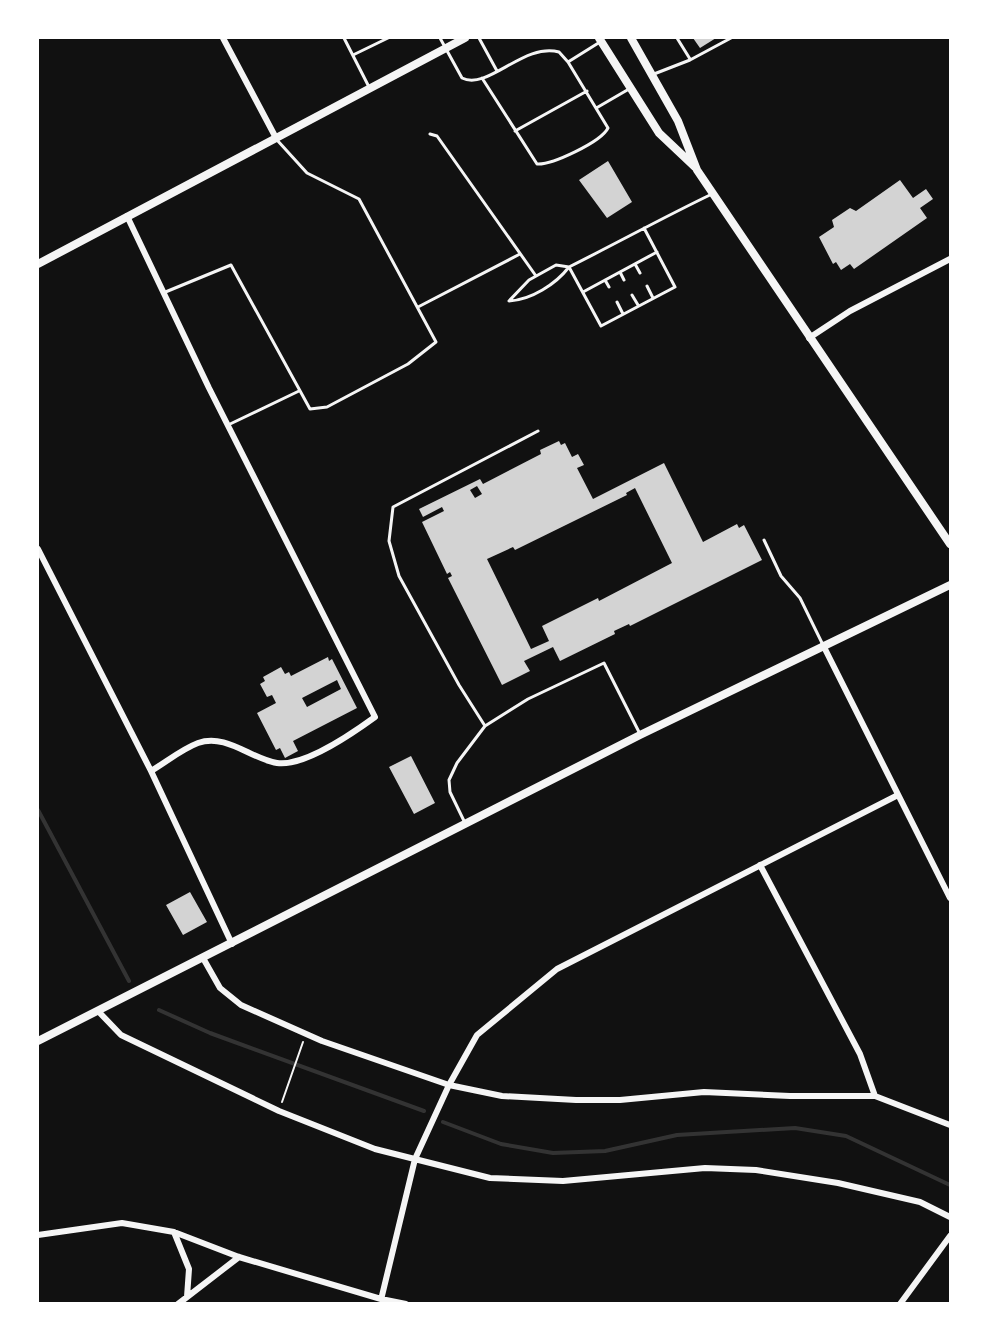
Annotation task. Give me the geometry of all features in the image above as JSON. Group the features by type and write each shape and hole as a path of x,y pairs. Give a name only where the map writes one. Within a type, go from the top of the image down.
{"main road":[{"path":"38,264 465,38"},
{"path":"631,38 678,121 697,170"},
{"path":"600,39 659,133 697,170 951,544"}],"street":[{"path":"223,38 276,138"},
{"path":"127,216 163,293 375,717 354,733 299,761 277,763 222,742 199,742 151,771"},
{"path":"809,338 850,311 951,259"},
{"path":"38,549 151,771 232,944"},
{"path":"38,1041 640,735 951,585"},
{"path":"823,645 951,898"},
{"path":"380,1301 415,1159 449,1085 477,1035 556,969 898,795"},
{"path":"760,865 860,1054 875,1096"},
{"path":"203,958 220,988 241,1005 306,1035 449,1085 502,1096 576,1100 620,1100 704,1092 875,1096 951,1125"},
{"path":"98,1011 121,1035 279,1111 375,1149 489,1178 563,1181 705,1168 756,1170 838,1183 908,1199 951,1217"},
{"path":"38,1235 122,1223 174,1232 239,1257 380,1301 406,1304"},
{"path":"174,1232 189,1269 187,1297"},
{"path":"900,1304 951,1236"},
{"path":"178,1304 239,1257"}],"lane":[{"path":"344,38 370,89"},
{"path":"353,55 388,38"},
{"path":"440,38 462,78 468,81 483,78 540,50 559,52 568,62 605,120 606,132 544,165 537,165 483,78"},
{"path":"479,38 497,71"},
{"path":"677,38 690,60"},
{"path":"652,74 690,60 731,38"},
{"path":"568,62 600,39"},
{"path":"597,108 630,88"},
{"path":"515,131 587,91"},
{"path":"430,134 437,136 536,276"},
{"path":"163,293 231,265 310,409 323,408 424,354 436,342 359,199 307,173 276,138"},
{"path":"569,267 556,265 536,276 509,301 520,301 537,292 561,277 569,267 713,193"},
{"path":"569,267 601,326 675,286 644,228"},
{"path":"583,292 657,252"},
{"path":"418,308 520,254"},
{"path":"635,264 640,273"},
{"path":"620,272 624,280"},
{"path":"605,280 609,287"},
{"path":"647,286 653,298"},
{"path":"632,294 638,305"},
{"path":"617,302 623,314"},
{"path":"228,424 299,391"},
{"path":"485,726 459,685 399,576 389,541 393,507 538,431"},
{"path":"764,540 780,576 800,598 823,645"},
{"path":"466,824 450,792 449,780 457,764 485,726 528,699 604,663 640,735"}],"path":[{"path":"279,1111 306,1035"}],"building":[{"path":"693,38 716,38 700,48"},
{"path":"608,161 632,202 607,218 579,180"},
{"path":"900,180 913,198 926,189 933,199 920,208 927,218 854,269 850,264 841,270 836,262 833,264 819,237 834,227 832,220 850,208 856,211"},
{"path":"559,441 561,445 565,443 572,457 578,454 584,465 577,468 593,499 664,463 703,542 737,524 739,528 744,525 762,560 630,626 629,624 614,631 615,634 560,661 553,647 524,661 530,671 502,685 448,578 452,576 450,572 447,574 422,522 444,511 442,507 423,517 419,509 480,479 483,484 541,454 540,450","holes":["477,486 482,494 475,498 470,490","635,488 672,563 599,601 598,598 542,626 549,641 531,649 487,559 513,547 515,550 627,495 626,493"]},
{"path":"328,657 329,661 332,659 357,708 293,741 298,751 285,758 280,748 276,750 257,713 276,703 272,695 267,697 260,684 265,681 263,677 281,667 285,674 289,672 291,676","holes":["337,680 341,689 307,707 302,698"]},
{"path":"411,756 435,803 414,814 389,767"},
{"path":"190,892 207,922 183,935 166,905"}],"waterway":[{"path":"38,810 129,981"},
{"path":"159,1010 210,1033 424,1111"},
{"path":"443,1122 501,1144 553,1153 605,1151 677,1135 795,1128 846,1136 950,1185"}]}
